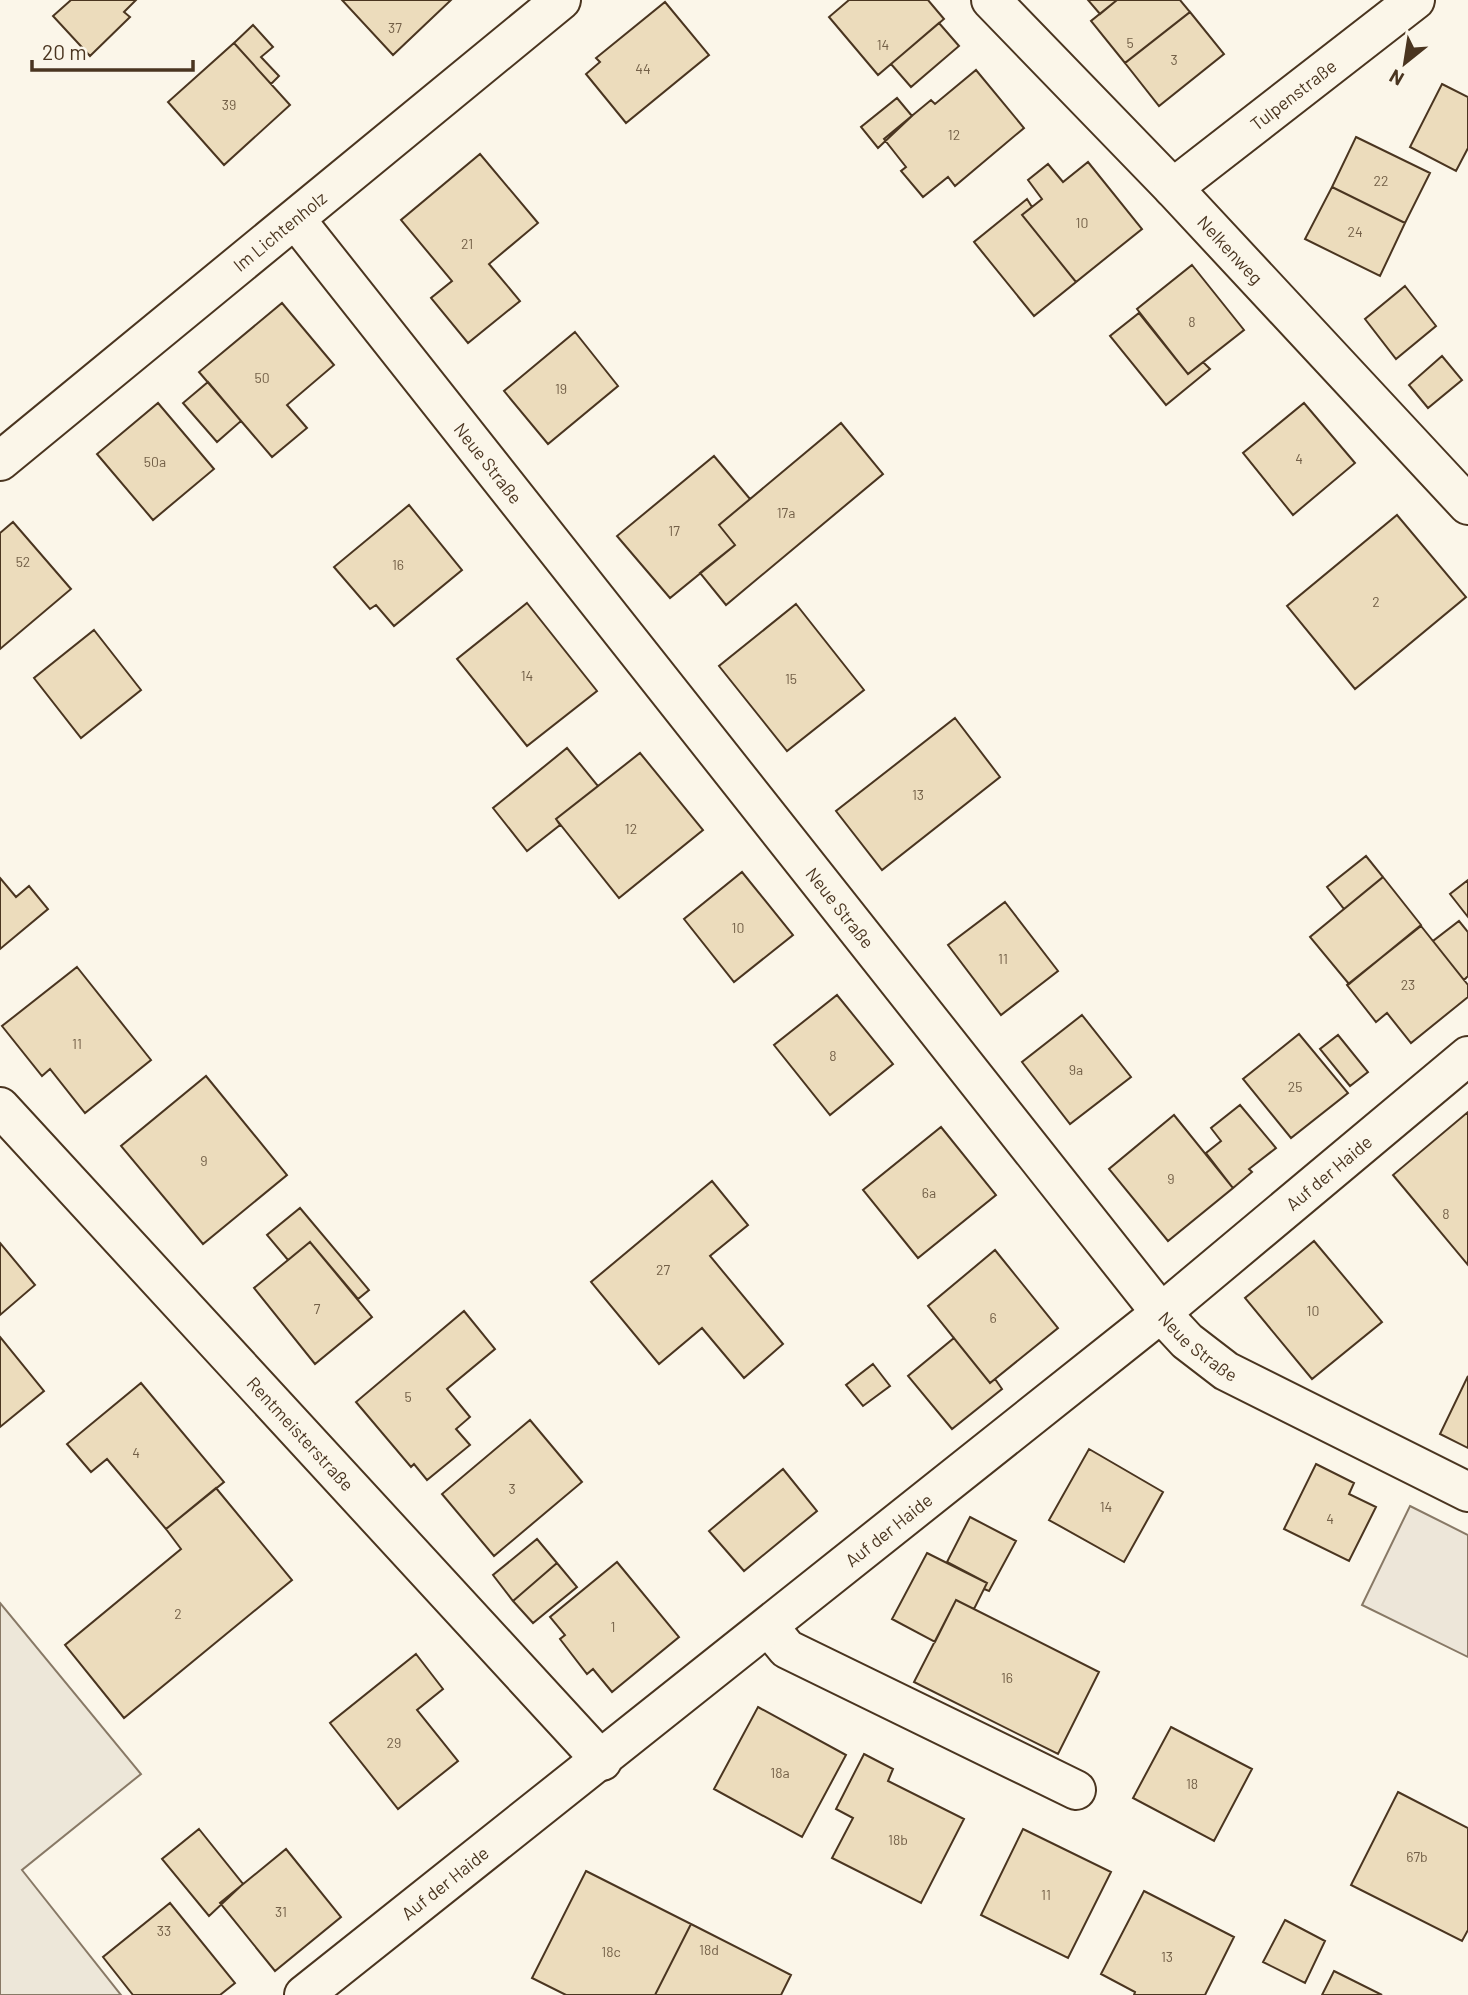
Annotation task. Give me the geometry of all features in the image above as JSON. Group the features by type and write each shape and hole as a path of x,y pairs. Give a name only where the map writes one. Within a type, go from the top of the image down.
{"street":[{"name":"Im Lichtenholz","path":"0,461 561,0"},
{"name":"Nelkenweg","path":"991,0 1172,188 1468,505"},
{"name":"Tulpenstraße","path":"1172,188 1415,0"},
{"name":"Neue Straße","path":"296,220 1161,1313 1187,1341 1226,1371 1468,1492"},
{"name":"Auf der Haide","path":"304,1995 602,1761 1161,1313 1468,1056"},
{"name":"Rentmeisterstraße","path":"0,1107 602,1761"},
{"path":"769,1627 788,1649 1076,1790"}],"shaded area":[{"path":"1410,1506 1468,1535 1468,1657 1362,1605"},
{"path":"0,1603 141,1774 22,1870 121,1995 0,1995"}],"building":[{"path":"71,0 136,0 124,12 130,17 90,56 53,16"},
{"path":"342,0 451,0 393,55"},
{"path":"849,0 928,0 944,19 878,75 829,17"},
{"path":"1088,0 1117,0 1100,14"},
{"path":"1117,0 1180,0 1190,12 1125,63 1091,21"},
{"path":"665,2 709,55 626,123 586,74 600,62 596,58"},
{"path":"1190,12 1224,54 1159,106 1125,63"},
{"path":"939,23 959,46 911,87 891,64"},
{"path":"253,25 273,47 261,57 279,76 271,84 234,43"},
{"path":"234,43 290,105 224,165 168,102"},
{"path":"976,70 1024,128 955,186 948,177 923,197 901,171 906,167 884,139 931,100 935,104"},
{"path":"1442,84 1468,97 1468,148 1456,171 1410,147"},
{"path":"897,98 912,116 878,148 861,127"},
{"path":"1356,137 1430,173 1405,223 1332,187"},
{"path":"480,154 538,223 489,264 520,301 468,343 431,298 452,281 401,220"},
{"path":"1088,162 1142,229 1076,282 1022,215 1042,199 1028,180 1048,164 1063,182"},
{"path":"1332,187 1405,223 1380,276 1305,239"},
{"path":"1027,199 1032,207 1022,215 1076,282 1034,316 974,242"},
{"path":"1192,265 1244,330 1188,374 1137,309"},
{"path":"1405,286 1436,326 1396,359 1365,319"},
{"path":"282,303 334,365 287,405 307,428 272,457 199,372"},
{"path":"1139,313 1188,374 1203,362 1210,369 1166,405 1110,336"},
{"path":"575,332 618,386 548,444 504,391"},
{"path":"1442,356 1462,380 1428,408 1409,385"},
{"path":"208,382 241,421 217,442 183,403"},
{"path":"158,403 214,469 153,520 97,454"},
{"path":"1304,403 1355,463 1293,515 1243,453"},
{"path":"841,423 883,474 726,605 700,573 735,545 719,525"},
{"path":"714,456 750,499 719,525 735,545 670,598 617,536"},
{"path":"409,505 462,570 394,626 376,605 370,609 334,567"},
{"path":"1397,515 1466,597 1355,689 1287,606"},
{"path":"13,522 71,589 0,649 0,533"},
{"path":"527,603 597,691 527,746 457,659"},
{"path":"796,604 864,690 787,751 719,666"},
{"path":"94,630 141,690 81,738 34,678"},
{"path":"955,718 1000,777 882,870 836,811"},
{"path":"567,748 598,786 556,819 560,825 527,851 493,808"},
{"path":"640,753 703,830 619,898 556,819"},
{"path":"1366,856 1383,877 1344,909 1327,887"},
{"path":"742,872 793,935 734,982 684,919"},
{"path":"1383,877 1421,925 1349,984 1310,937"},
{"path":"0,878 16,897 29,886 48,909 0,949"},
{"path":"1468,880 1468,917 1450,894"},
{"path":"1005,902 1058,971 1001,1015 948,945"},
{"path":"1459,921 1468,932 1468,976 1464,980 1433,941"},
{"path":"1421,926 1468,985 1468,997 1411,1043 1387,1013 1376,1022 1347,985"},
{"path":"77,967 151,1060 85,1113 50,1069 42,1076 2,1026"},
{"path":"837,995 893,1064 830,1115 774,1045"},
{"path":"1082,1015 1131,1077 1070,1124 1022,1062"},
{"path":"1299,1034 1348,1093 1291,1138 1243,1079"},
{"path":"1338,1035 1368,1072 1350,1086 1320,1049"},
{"path":"206,1076 287,1175 203,1244 121,1146"},
{"path":"1240,1105 1276,1148 1249,1169 1252,1172 1233,1188 1206,1153 1221,1141 1211,1128"},
{"path":"1468,1112 1468,1265 1393,1175"},
{"path":"1174,1115 1233,1188 1168,1241 1109,1169"},
{"path":"941,1127 996,1195 918,1258 863,1190"},
{"path":"712,1181 748,1225 710,1256 783,1344 744,1378 702,1328 659,1364 591,1282"},
{"path":"300,1208 369,1290 358,1299 310,1242 288,1260 267,1235"},
{"path":"1314,1241 1382,1322 1312,1379 1245,1298"},
{"path":"310,1242 372,1317 315,1364 254,1288"},
{"path":"0,1243 35,1285 0,1315"},
{"path":"995,1250 1058,1328 990,1383 928,1306"},
{"path":"464,1311 495,1349 447,1389 470,1417 456,1429 470,1445 427,1480 414,1464 411,1467 356,1402"},
{"path":"0,1337 44,1391 0,1427"},
{"path":"954,1338 990,1383 995,1379 1002,1389 952,1429 908,1376"},
{"path":"873,1364 890,1386 863,1406 846,1385"},
{"path":"1468,1376 1468,1448 1440,1434"},
{"path":"141,1383 224,1482 166,1529 107,1459 91,1472 67,1444"},
{"path":"530,1420 582,1482 494,1556 442,1494"},
{"path":"1089,1449 1163,1492 1124,1562 1049,1520"},
{"path":"1316,1464 1354,1483 1349,1494 1376,1507 1349,1561 1284,1529"},
{"path":"783,1469 817,1511 744,1571 709,1531"},
{"path":"216,1488 292,1580 124,1718 65,1645 181,1549 166,1529"},
{"path":"970,1517 1016,1541 989,1591 984,1589 987,1583 947,1562"},
{"path":"537,1539 557,1563 513,1601 493,1575"},
{"path":"927,1553 987,1583 974,1609 956,1600 935,1642 892,1619"},
{"path":"617,1562 679,1637 612,1692 593,1669 587,1674 560,1639 565,1635 550,1617"},
{"path":"557,1563 577,1587 533,1623 513,1601"},
{"path":"956,1600 1099,1672 1058,1754 914,1682"},
{"path":"416,1654 443,1689 417,1710 458,1761 398,1809 330,1723"},
{"path":"758,1707 846,1755 802,1837 714,1789"},
{"path":"1171,1727 1252,1769 1214,1841 1133,1798"},
{"path":"864,1754 893,1769 888,1781 964,1819 921,1903 832,1858 853,1818 836,1809"},
{"path":"1398,1792 1468,1828 1468,1930 1462,1941 1351,1885"},
{"path":"199,1829 243,1884 209,1916 162,1859"},
{"path":"1023,1829 1111,1872 1068,1958 981,1915"},
{"path":"286,1849 341,1917 275,1971 220,1903"},
{"path":"586,1871 691,1924 655,1995 566,1995 532,1978"},
{"path":"1144,1891 1234,1937 1205,1995 1134,1995 1135,1992 1101,1974"},
{"path":"170,1903 235,1983 220,1995 133,1995 103,1957"},
{"path":"1285,1920 1325,1941 1305,1983 1263,1962"},
{"path":"691,1924 791,1975 781,1995 655,1995"},
{"path":"1334,1971 1382,1995 1322,1995"}]}
